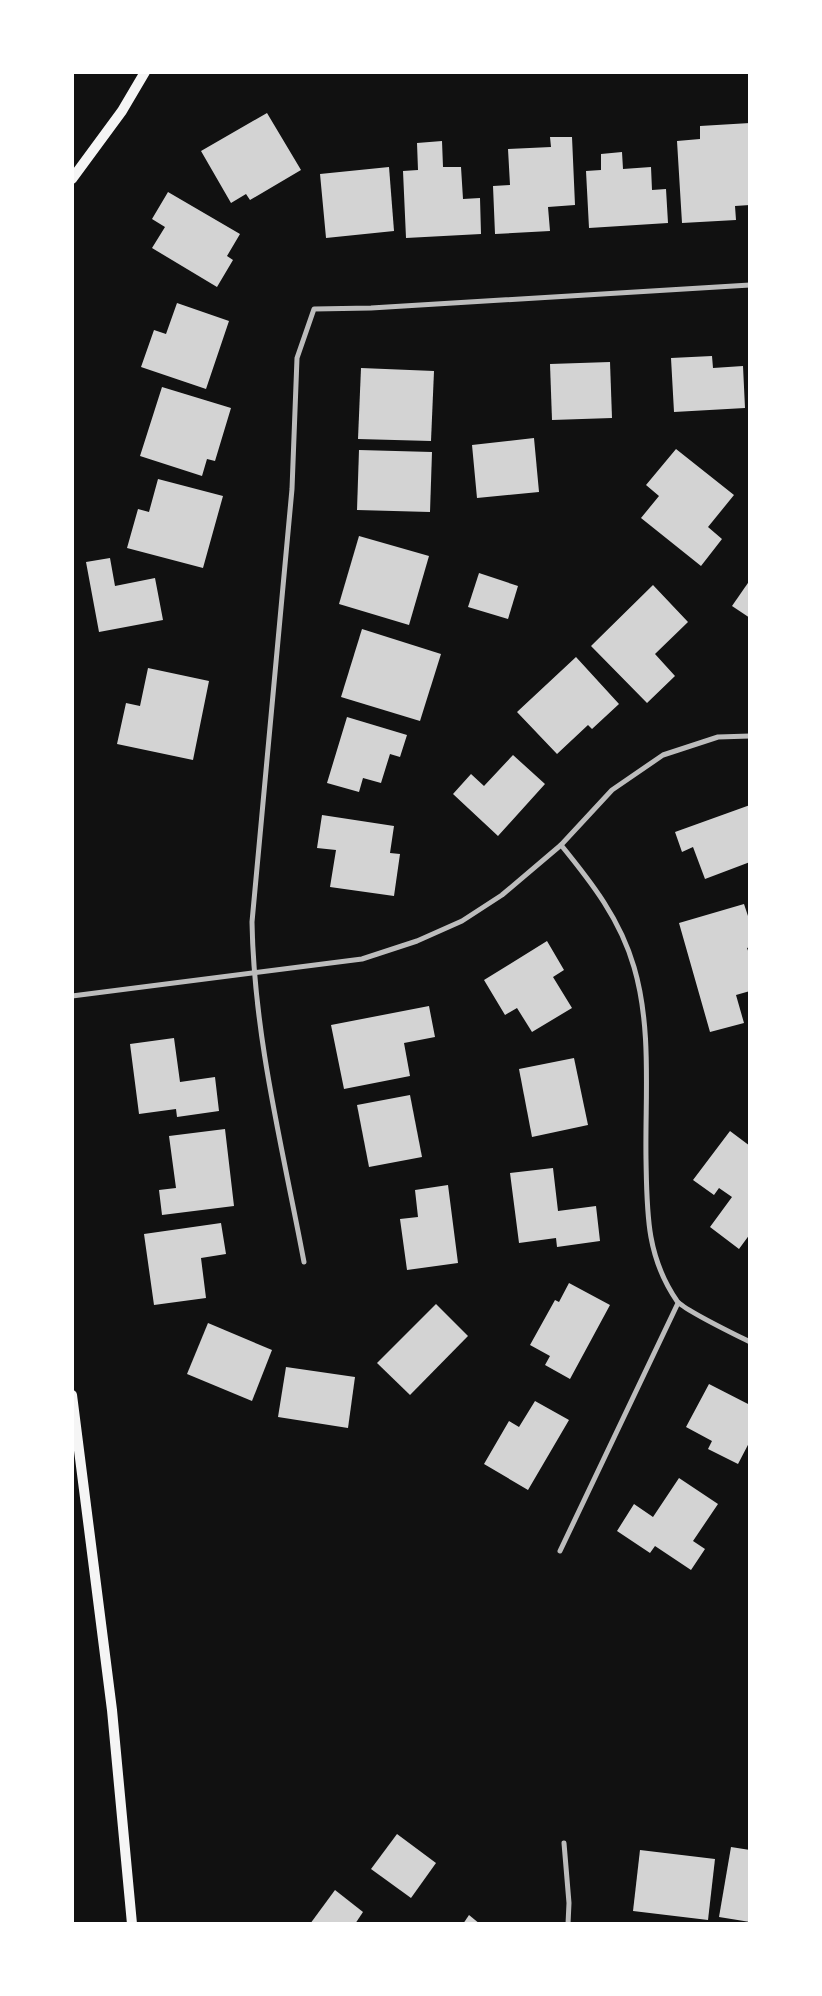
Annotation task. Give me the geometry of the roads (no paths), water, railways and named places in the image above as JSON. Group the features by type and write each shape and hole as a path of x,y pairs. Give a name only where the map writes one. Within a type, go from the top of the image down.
{"main road":[{"path":"72,179 116,119 145,72"},
{"path":"72,1395 112,1710 132,1924"}],"street":[{"path":"304,1262 258,1014 253,972 252,922 292,489 297,358 314,309 371,308 750,285"},
{"path":"72,996 362,959 416,941 462,921 502,895 561,844 612,790 663,755 718,737 750,736"},
{"path":"561,844 598,891 617,922 634,968 644,1024 647,1223 656,1261 678,1303 750,1342"},
{"path":"560,1551 678,1303"},
{"path":"564,1843 569,1903 568,1924"}]}
